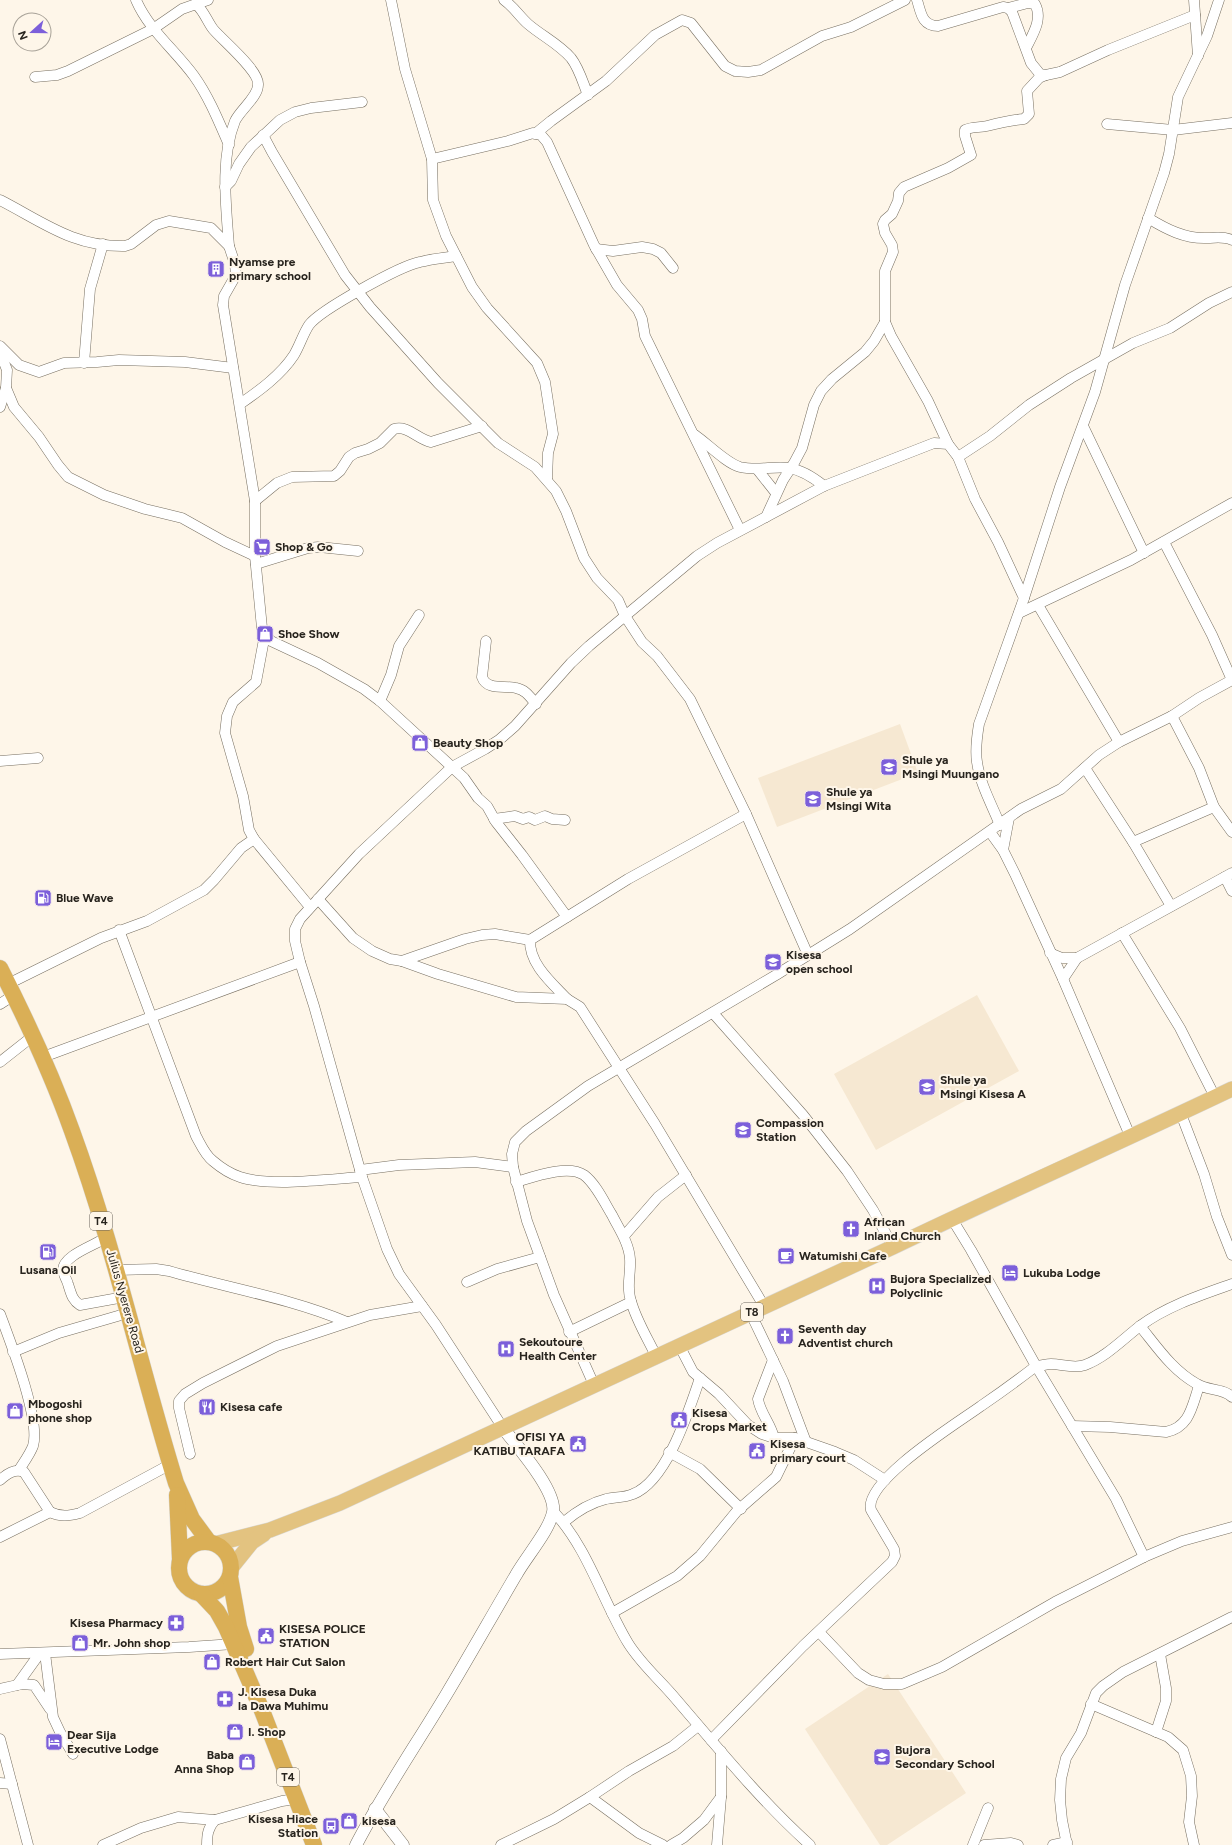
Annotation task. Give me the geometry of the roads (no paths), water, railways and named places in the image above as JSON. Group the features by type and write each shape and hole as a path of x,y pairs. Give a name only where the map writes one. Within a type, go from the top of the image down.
{"highway":[{"name":"Julius Nyerere Road","path":"0,968 34,1036 72,1131 107,1238 176,1483 192,1519 212,1543 224,1549 229,1558 239,1627 261,1708"},
{"name":"Julius Nyerere Road","path":"176,1483 180,1577 185,1585 192,1591 200,1594 217,1612 234,1644 261,1708 314,1845"},
{"path":"180,1559 185,1551 192,1545 200,1542 212,1543"},
{"path":"200,1594 210,1594 218,1591 225,1585 230,1572"}],"main road":[{"name":"T8","path":"212,1543 270,1530 340,1503 893,1247 981,1204 1131,1138 1232,1089"},
{"name":"T8","path":"230,1572 252,1542 270,1530"}],"street":[{"path":"136,0 152,29 194,76 216,115 229,145"},
{"path":"35,77 57,75 68,71 152,29 182,9 208,0"},
{"path":"390,0 405,69 432,159 433,200 446,236 472,287 487,308 537,363 545,382 553,434 548,453 547,479"},
{"path":"504,0 512,5 523,19 539,33 559,46 572,60 588,94"},
{"path":"535,134 606,81 655,35 682,20 691,23 725,66 735,71 748,72 761,70 822,36 851,27 904,0"},
{"path":"917,0 921,15 931,26 938,26 1003,8 1028,3 1035,4 1038,10 1038,18 1035,29 1026,48"},
{"path":"1194,0 1198,56"},
{"path":"1000,825 976,762 979,724 992,683 1019,613 1060,487 1106,358 1125,285 1164,173 1178,97 1207,36 1219,0"},
{"path":"196,4 210,25 248,66 258,80 258,86 255,94 244,107 236,120 229,145 225,187 229,246 235,262 236,275 224,296 223,305 255,501 255,560 262,628 271,641 338,674 380,701 464,778 478,798 487,806 494,819 567,917"},
{"path":"1008,8 1012,12 1032,63 1040,74 1046,75"},
{"path":"1024,598 998,542 975,499 958,457 948,444 928,401 891,336 885,322 885,271 893,252 892,245 884,233 883,224 895,209 901,189 948,168 971,155 965,136 965,130 972,127 978,128 995,123 1024,119 1029,114 1027,91 1039,78 1060,72 1129,41 1195,15"},
{"path":"225,187 231,181 239,164 251,147 280,120 295,112 311,108 362,102"},
{"path":"1107,124 1173,130 1232,123"},
{"path":"432,159 535,134 541,135 547,142 596,249 617,285 638,310 642,319 645,336 695,434 740,530"},
{"path":"263,135 345,275 358,292 438,383 498,443 535,467 556,491 566,511 584,558 597,578 618,600 625,616 642,642 657,656 690,699 746,814 808,955"},
{"path":"0,200 67,236 84,242 125,246 131,244 156,225 169,221 211,228 229,246"},
{"path":"1148,218 1169,231 1184,236 1207,238 1224,237 1232,240"},
{"path":"84,362 90,289 103,244"},
{"path":"596,249 613,251 642,247 647,248 662,253 674,268"},
{"path":"240,404 271,380 292,357 310,324 329,309 386,275 419,262 456,256"},
{"path":"958,457 990,436 1047,393 1133,343 1170,328 1232,292"},
{"path":"766,517 776,493 802,448 814,405 821,391 864,352 874,341 885,322"},
{"path":"0,346 19,365 39,372 64,363 119,360 186,362 233,368"},
{"path":"0,352 7,370 6,388 0,406"},
{"path":"6,388 14,407 39,437 68,477 104,495 145,509 182,518 255,560 308,548 319,547 358,551"},
{"path":"255,501 276,483 292,477 334,476 340,471 349,457 380,443 394,429 400,427 408,429 416,436 431,442 482,426"},
{"path":"1083,426 1144,553"},
{"path":"695,434 732,463 740,467 757,469 790,468 813,477 824,486"},
{"path":"810,1845 760,1796 673,1696 640,1662 612,1613 576,1540 564,1522 553,1511 550,1496 544,1481 503,1428 392,1262 361,1173 314,1006 300,962 295,941 295,929 300,919 310,907 359,854 452,767 499,740 536,704 571,663 698,556 717,542 824,486 934,443 948,444"},
{"path":"757,469 776,493"},
{"path":"1019,613 1144,553 1232,503"},
{"path":"594,1385 570,1332 527,1221 513,1167 512,1154 515,1142 526,1131 588,1086 713,1013 808,955 897,897 1021,809 1061,789 1099,755 1119,742 1172,716 1199,698 1232,680 1212,635 1164,542"},
{"path":"1038,604 1119,742"},
{"path":"380,701 391,675 399,646 419,615"},
{"path":"265,634 256,682 233,702 227,716 225,733 243,796 249,830 254,840 310,907"},
{"path":"486,641 482,677 484,681 492,686 517,688 526,692 536,704"},
{"path":"1172,716 1199,768 1214,807 1231,829"},
{"path":"0,761 38,758"},
{"path":"464,778 466,760"},
{"path":"1085,768 1133,842 1171,906"},
{"path":"1133,842 1214,807"},
{"path":"402,960 465,939 482,936 495,934 530,940 647,867 746,814"},
{"path":"494,819 515,816 523,819 529,817 535,820 545,816 552,819 565,820"},
{"path":"1003,850 1008,818"},
{"path":"990,832 1003,850 1063,979 1131,1138"},
{"path":"0,1004 11,989 119,930 147,921 204,890 241,848 254,840"},
{"path":"1063,979 1077,958 1228,875 1232,890"},
{"path":"318,899 353,938 372,951 390,959 402,960 445,976 516,996 534,999 567,999"},
{"path":"119,930 196,1136 205,1152 213,1161 239,1177 257,1180 304,1181 361,1173 399,1165 475,1162 513,1167"},
{"path":"1122,933 1180,1028 1215,1097"},
{"path":"530,940 532,955 539,968 567,999 580,1008 619,1067 686,1175 757,1309 773,1360 792,1402 806,1442"},
{"path":"1050,953 1062,958 1077,958"},
{"path":"43,1057 300,962"},
{"path":"713,1013 803,1115 842,1165 873,1210 893,1247"},
{"path":"0,1062 34,1036"},
{"path":"1181,1114 1204,1174 1217,1217 1232,1255"},
{"path":"516,1182 554,1172 570,1171 583,1175 603,1200 624,1236 629,1248 630,1260 628,1288 631,1302 656,1356"},
{"path":"624,1236 658,1197 686,1175"},
{"path":"952,1219 1036,1366 1116,1499 1144,1557"},
{"path":"107,1238 97,1244 77,1252 66,1262 63,1270 74,1301 80,1305 124,1297"},
{"path":"467,1282 497,1269 540,1256"},
{"path":"116,1270 156,1269 169,1271 276,1299 347,1322"},
{"path":"711,1740 819,1632 892,1562 895,1556 894,1549 869,1504 871,1498 885,1480 906,1460 1036,1366 1051,1364 1068,1366 1083,1365 1103,1356 1140,1326 1191,1299 1232,1284"},
{"path":"570,1332 631,1302"},
{"path":"190,1454 179,1408 179,1401 185,1394 230,1369 277,1346 370,1315 422,1306"},
{"path":"13,1352 59,1333 128,1313"},
{"path":"0,1314 3,1335 13,1352 30,1406 34,1431 33,1445 19,1470"},
{"path":"1140,1326 1174,1367 1199,1386 1225,1392 1232,1397"},
{"path":"679,1345 693,1372 718,1394 748,1425 762,1434 774,1438 795,1438 835,1452 854,1460 885,1480"},
{"path":"773,1360 758,1399 759,1405 772,1428 774,1438"},
{"path":"564,1522 589,1504 607,1498 627,1497 646,1488 653,1481 680,1434 700,1378"},
{"path":"1072,1426 1110,1427 1166,1432 1173,1431 1184,1424 1199,1386"},
{"path":"612,1613 677,1576 700,1556 741,1508 776,1477 795,1438"},
{"path":"669,1452 700,1469 741,1508"},
{"path":"0,1480 13,1471 19,1470 27,1476 50,1512 57,1515 70,1516 80,1513 171,1464"},
{"path":"356,1845 375,1809 480,1638 516,1574 538,1541 553,1511"},
{"path":"0,1537 50,1512"},
{"path":"819,1632 858,1673 869,1680 884,1684 902,1684 942,1667 1055,1602 1144,1557 1182,1542 1232,1528"},
{"path":"1053,1845 1067,1843 1062,1820 1060,1800 1061,1779 1066,1758 1081,1733 1096,1693 1103,1686 1123,1672 1232,1616"},
{"path":"0,1654 188,1648 234,1644"},
{"path":"18,1685 42,1653"},
{"path":"42,1653 52,1712"},
{"path":"1156,1732 1166,1701 1166,1688 1160,1654"},
{"path":"0,1689 18,1685 34,1685 52,1712 60,1732 73,1754"},
{"path":"1091,1704 1168,1737 1183,1750 1192,1776 1192,1796 1189,1822 1194,1845"},
{"path":"501,1845 554,1819 673,1746 698,1726"},
{"path":"0,1739 28,1845"},
{"path":"717,1845 721,1797 721,1751"},
{"path":"0,1783 12,1784"},
{"path":"590,1797 639,1833 663,1845"},
{"path":"671,1845 683,1838 704,1820 721,1797"},
{"path":"103,1845 141,1828 178,1817 215,1820 282,1801 296,1799"},
{"path":"973,1845 988,1808"},
{"path":"375,1809 403,1845"},
{"path":"208,1845 207,1834 209,1826 215,1820"},
{"path":"984,1845 1011,1843 1018,1845"}],"place":[{"name":"Nyamse pre primary school","path":"216,269"},
{"name":"Shop & Go","path":"262,547"},
{"name":"Shoe Show","path":"265,634"},
{"name":"Beauty Shop","path":"420,743"},
{"name":"Shule ya Msingi Muungano","path":"889,767"},
{"name":"Shule ya Msingi Wita","path":"813,799"},
{"name":"Blue Wave","path":"43,898"},
{"name":"Kisesa open school","path":"773,962"},
{"name":"Shule ya Msingi Kisesa A","path":"927,1087"},
{"name":"Compassion Station","path":"743,1130"},
{"name":"African Inland Church","path":"851,1229"},
{"name":"Lusana Oil","path":"48,1252"},
{"name":"Watumishi Cafe","path":"786,1256"},
{"name":"Lukuba Lodge","path":"1010,1273"},
{"name":"Bujora Specialized Polyclinic","path":"877,1286"},
{"name":"Seventh day Adventist church","path":"785,1336"},
{"name":"Sekoutoure Health Center","path":"506,1349"},
{"name":"Kisesa cafe","path":"207,1407"},
{"name":"Mbogoshi phone shop","path":"15,1411"},
{"name":"Kisesa Crops Market","path":"679,1420"},
{"name":"OFISI YA KATIBU TARAFA","path":"578,1444"},
{"name":"Kisesa primary court","path":"757,1451"},
{"name":"Kisesa Pharmacy","path":"176,1623"},
{"name":"KISESA POLICE STATION","path":"266,1636"},
{"name":"Mr. John shop","path":"80,1643"},
{"name":"Robert Hair Cut Salon","path":"212,1662"},
{"name":"J. Kisesa Duka la Dawa Muhimu","path":"225,1699"},
{"name":"I. Shop","path":"235,1732"},
{"name":"Dear Sija Executive Lodge","path":"54,1742"},
{"name":"Bujora Secondary School","path":"882,1757"},
{"name":"Baba Anna Shop","path":"247,1762"},
{"name":"kisesa","path":"349,1821"},
{"name":"Kisesa Hiace Station","path":"331,1826"}]}
